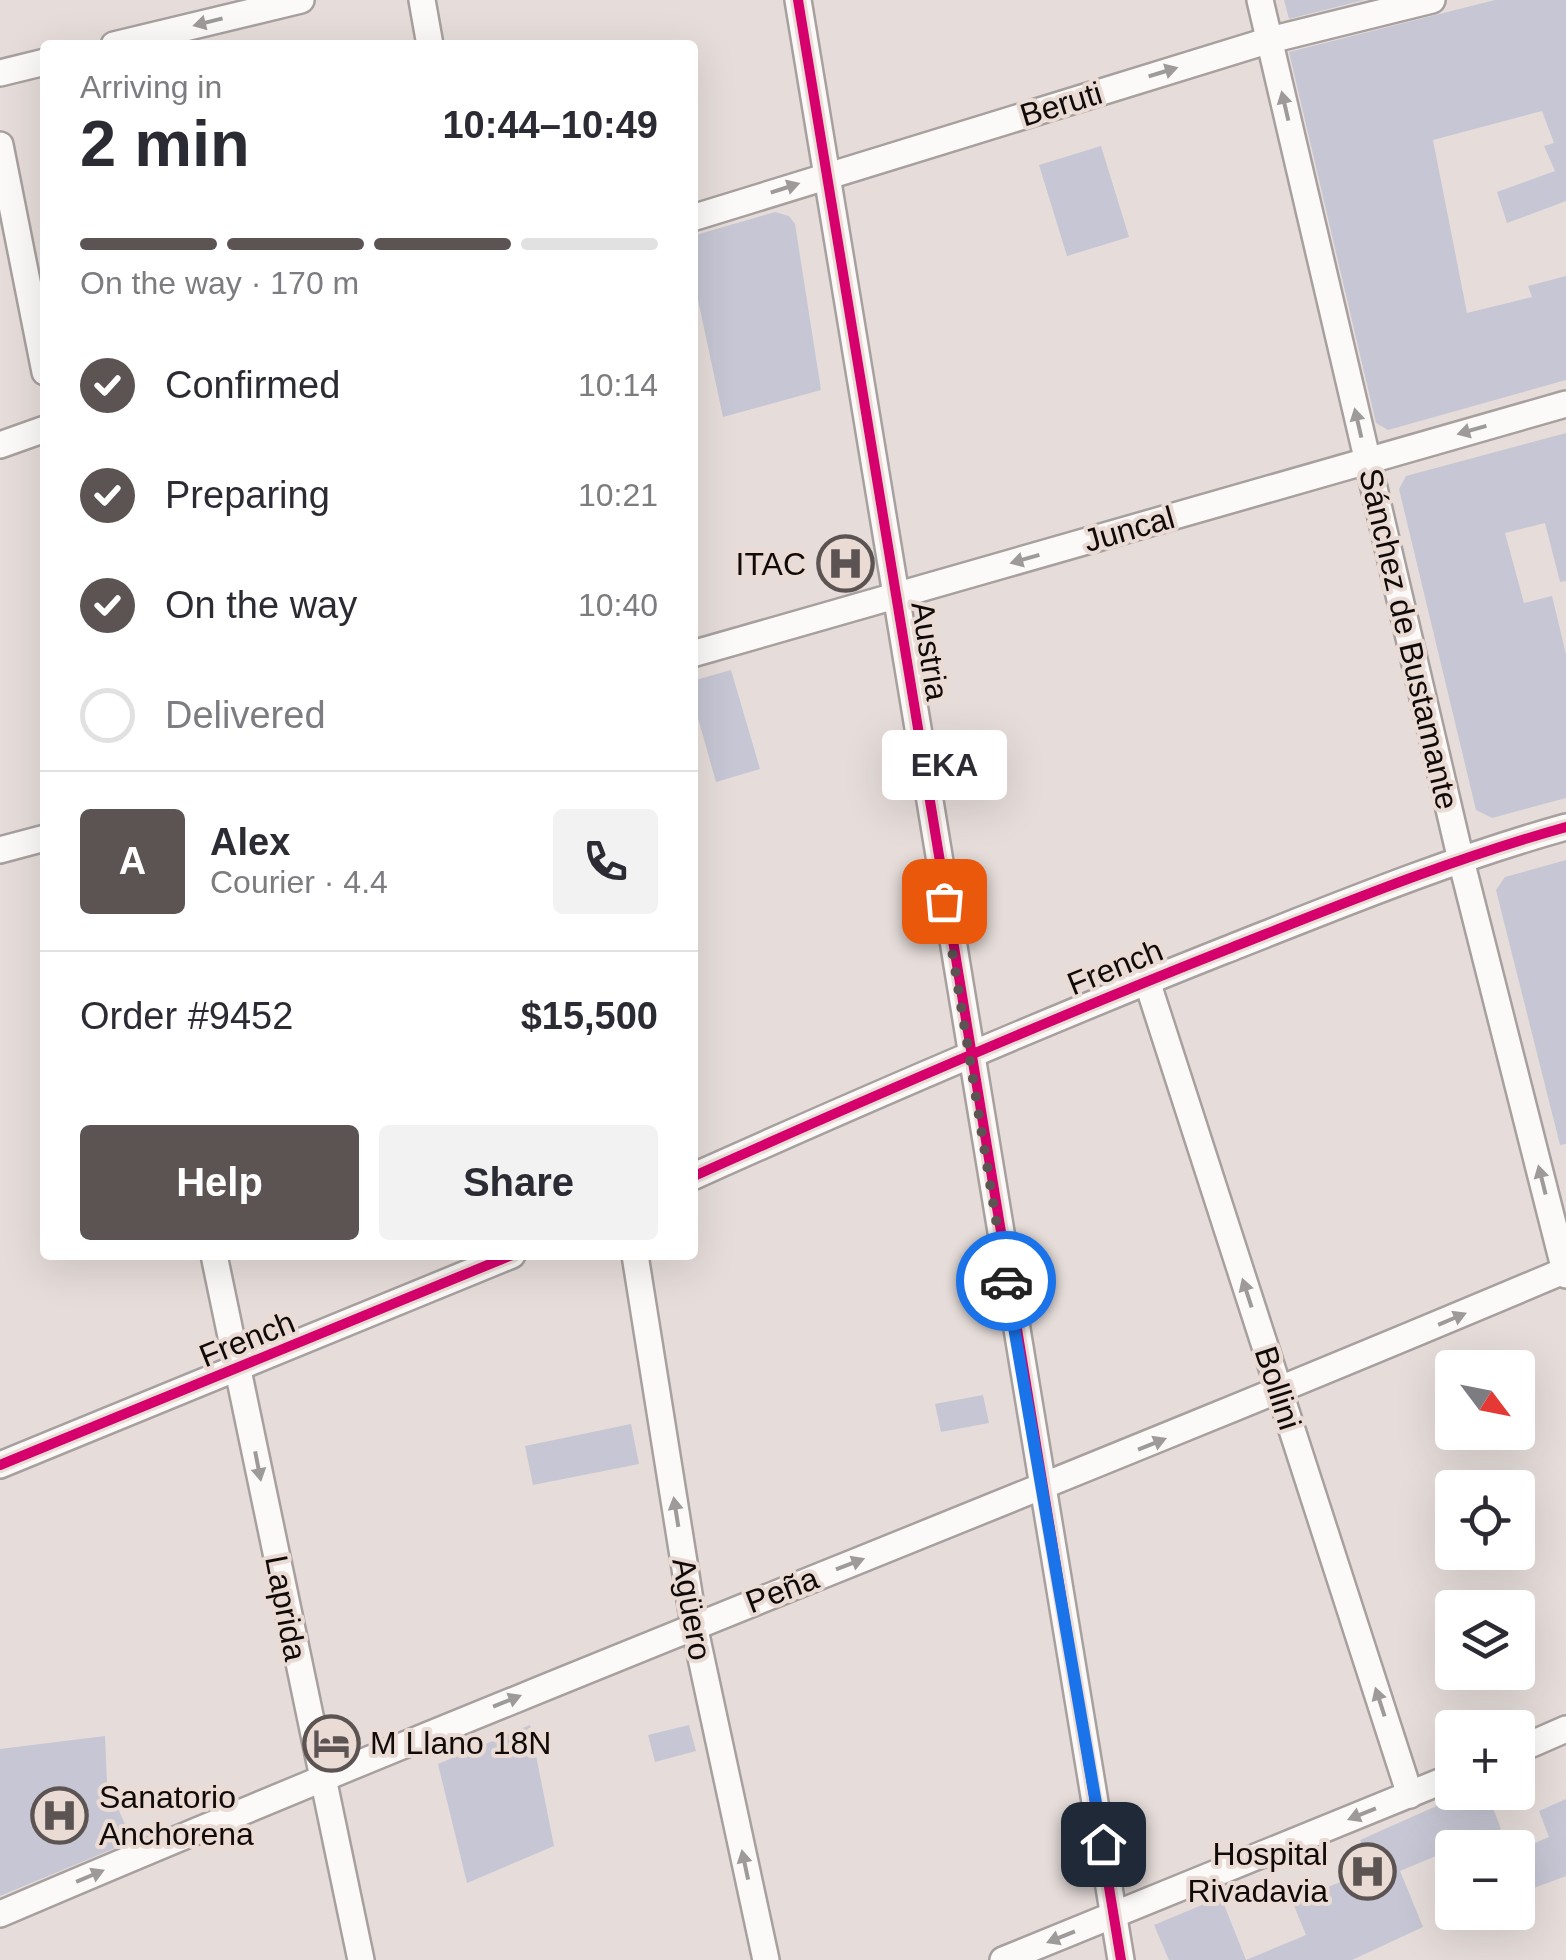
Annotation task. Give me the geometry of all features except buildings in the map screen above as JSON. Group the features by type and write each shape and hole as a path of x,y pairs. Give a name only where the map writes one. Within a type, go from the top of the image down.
{"street":[{"path":"135,40 301,0"},
{"path":"422,0 429,40"},
{"name":"Austria","path":"798,0 1040,1490 1121,1960"},
{"name":"Sánchez de Bustamante","path":"1260,0 1460,856 1566,1272"},
{"name":"Beruti","path":"698,216 1270,40 1432,0"},
{"path":"0,72 40,63"},
{"path":"0,145 40,347"},
{"name":"Juncal","path":"698,652 1566,404"},
{"path":"0,445 40,431"},
{"name":"French","path":"698,1174 969,1053 1460,856 1566,827"},
{"path":"0,850 40,839"},
{"name":"Bollini","path":"1147,982 1410,1795"},
{"name":"Laprida","path":"215,1260 361,1960"},
{"name":"French","path":"0,1465 500,1260"},
{"name":"Agüero","path":"636,1260 694,1625 766,1960"},
{"name":"Peña","path":"0,1914 320,1778 694,1625 1040,1490 1566,1272"},
{"path":"1535,1743 1566,1729"},
{"path":"1003,1960 1435,1784"}],"cycle path":[{"path":"798,0 1121,1960"},
{"path":"698,1174 956,1061 1223,951 1436,869 1566,827"},
{"path":"0,1465 500,1260"}],"way so far":[{"path":"944,901 1006,1281"}],"place":[{"name":"ITAC","path":"845,564"},
{"name":"EKA","path":"944,901"},
{"name":"M Llano 18N","path":"331,1743"},
{"name":"Sanatorio Anchorena","path":"60,1815"},
{"name":"Hospital Rivadavia","path":"1367,1872"}],"route":[{"path":"1006,1281 1103,1844"}]}
